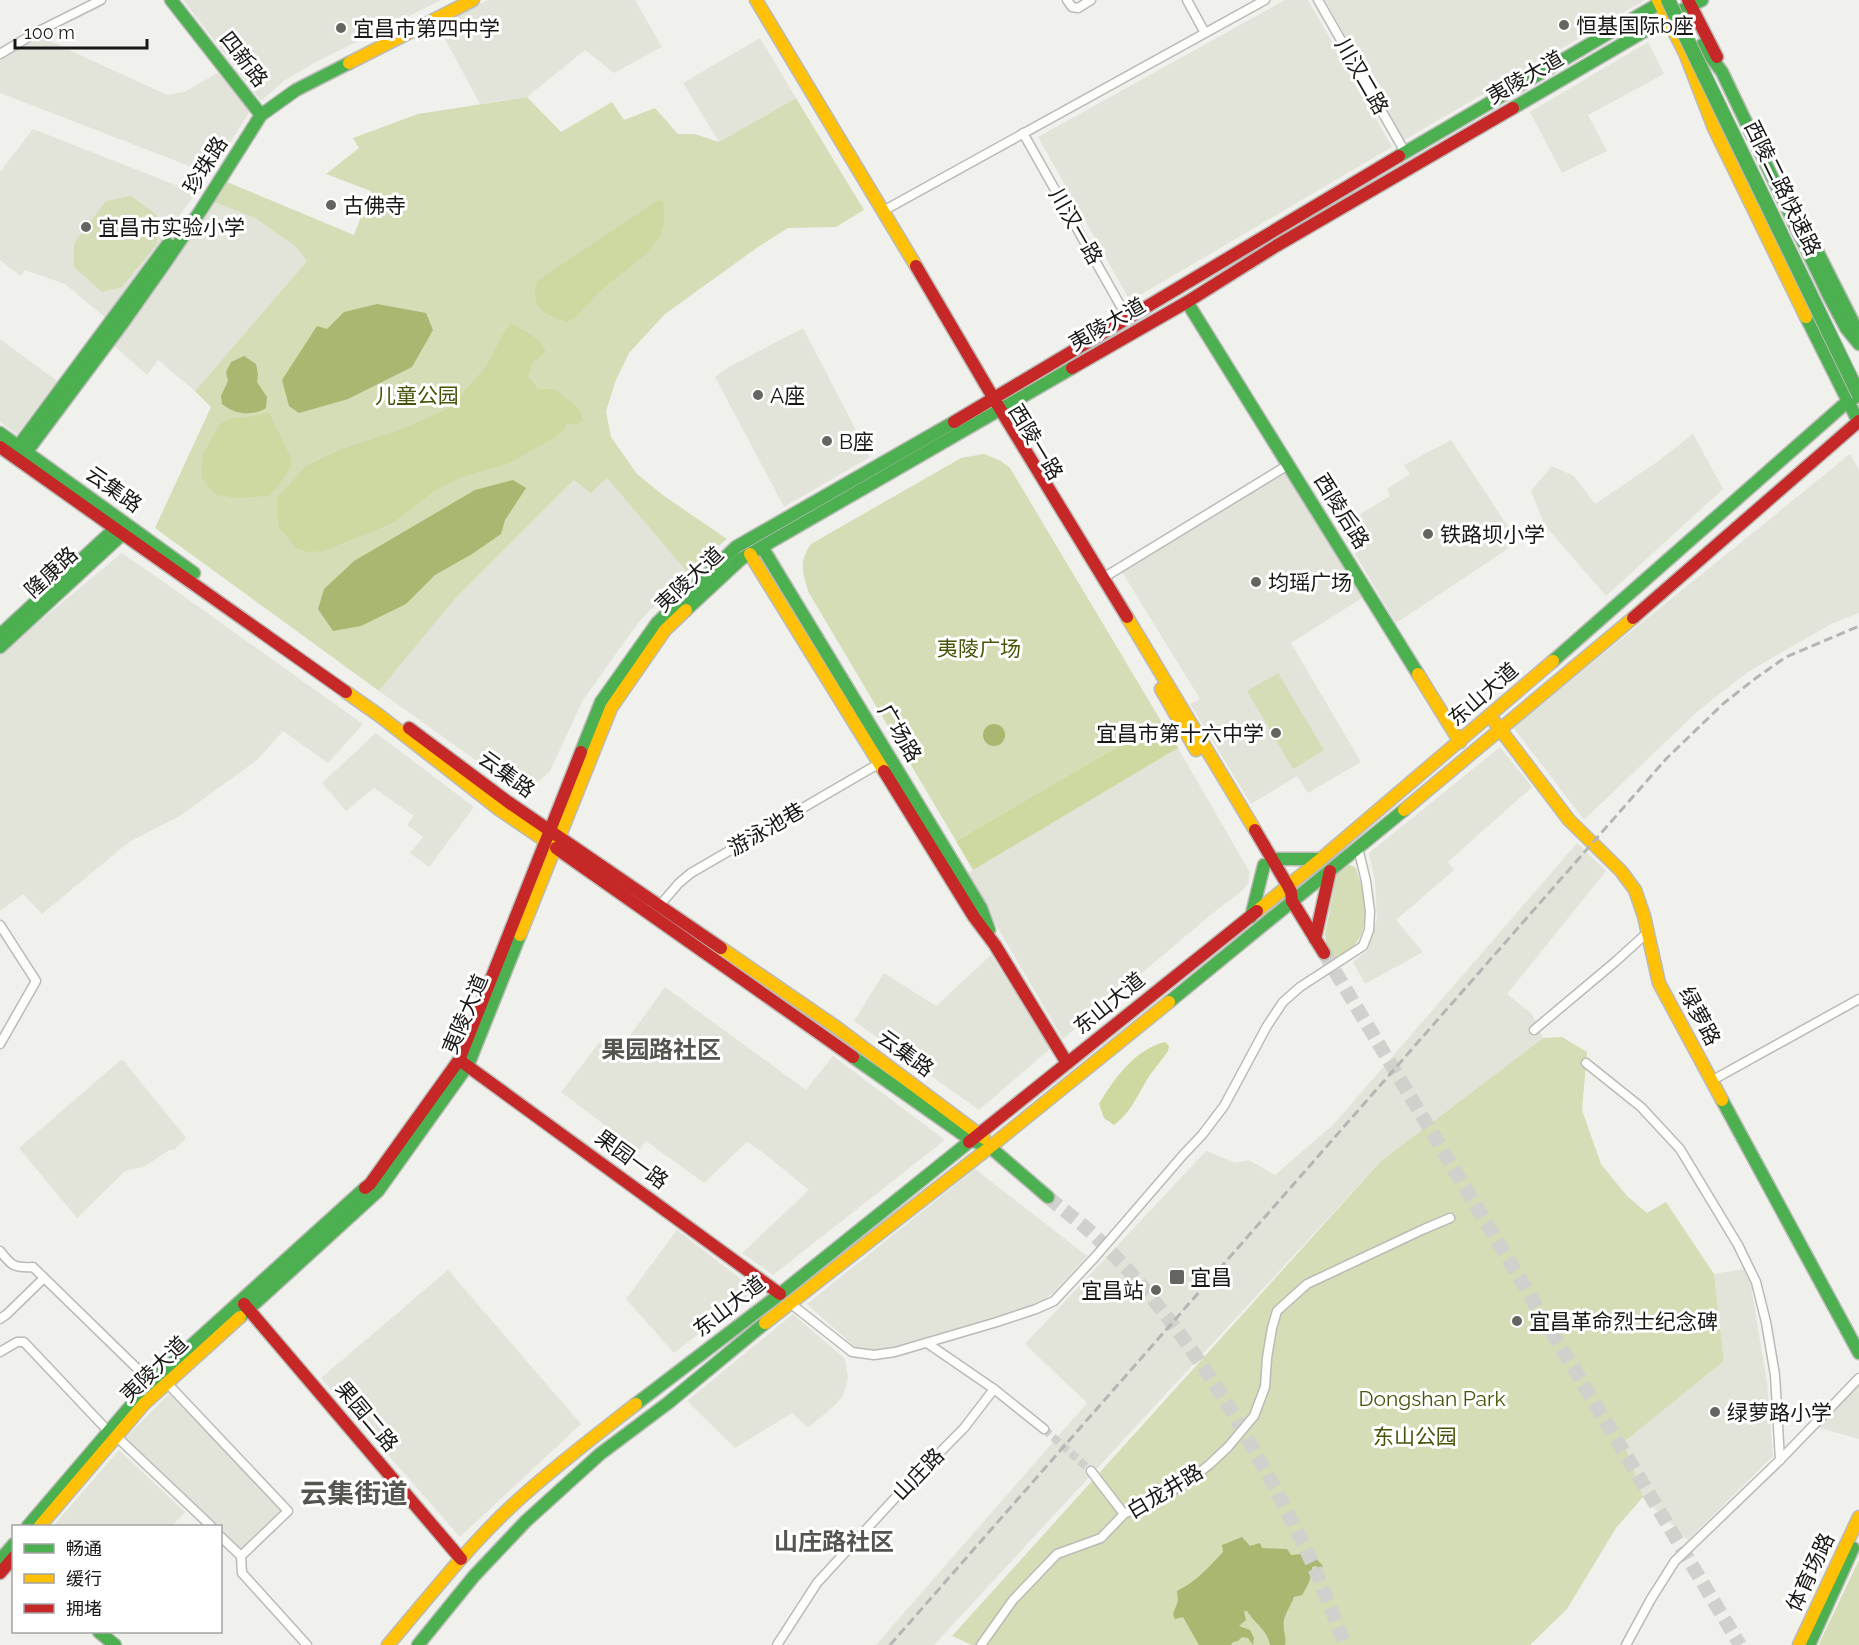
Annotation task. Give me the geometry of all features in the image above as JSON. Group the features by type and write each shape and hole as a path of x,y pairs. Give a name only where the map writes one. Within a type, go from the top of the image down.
{"main road":[{"name":"四新路","path":"171,0 259,112"},
{"name":"珍珠路","path":"15,452 122,324 201,210 259,112 292,83 458,0"},
{"name":"珍珠路","path":"259,112 296,90 473,0"},
{"name":"西陵一路","path":"748,0 994,406 1111,605 1324,953"},
{"name":"西陵一路","path":"756,0 883,211 994,406 1182,706 1268,862"},
{"name":"夷陵大道","path":"30,1525 113,1435 370,1184 463,1063 553,839 611,708 665,630 741,559 994,406 1128,319 1662,1"},
{"path":"1662,1 1667,18 1828,347 1855,395"},
{"name":"西陵二路快速路","path":"1662,1 1855,395"},
{"name":"夷陵大道","path":"553,839 602,702 657,623 736,547 1187,302 1276,246 1667,18 1690,1"},
{"path":"1690,1 1859,334"},
{"name":"西陵二路快速路","path":"1690,1 1702,45 1859,371"},
{"path":"1702,45 1722,72 1829,296 1846,328 1859,344"},
{"path":"1685,53 1714,128 1855,395 1859,422"},
{"name":"西陵后路","path":"1187,302 1460,742"},
{"name":"东山大道","path":"388,1645 461,1559 515,1503 586,1443 990,1148 1287,893 1321,859 1490,716 1855,395"},
{"name":"东山大道","path":"418,1645 474,1576 526,1521 600,1454 668,1403 785,1298 975,1136 1251,917 1287,893 1330,871 1587,658 1859,422"},
{"name":"云集路","path":"0,433 15,452 380,716 500,810 553,839 660,906 836,1027 990,1148 1048,1197"},
{"name":"隆康路","path":"0,635 123,528"},
{"name":"隆康路","path":"0,647 123,528"},
{"name":"广场路","path":"756,550 880,763 1067,1063"},
{"name":"广场路","path":"756,550 981,908 995,945"},
{"name":"绿萝路","path":"1490,716 1569,820 1628,879 1635,890 1644,916 1659,982 1859,1353"},
{"name":"云集路","path":"553,839 975,1136"},
{"path":"1251,917 1268,862 1321,859"},
{"path":"1315,939 1330,871"},
{"name":"果园一路","path":"463,1063 785,1298"},
{"name":"夷陵大道","path":"42,1525 113,1435 151,1382 245,1305"},
{"name":"果园二路","path":"245,1305 461,1559"},
{"name":"体育场路","path":"1799,1645 1859,1518"},
{"name":"体育场路","path":"1809,1645 1859,1534"},
{"path":"0,1574 8,1555"},
{"path":"100,1633 115,1645"}],"street":[{"path":"0,54 35,33 101,0"},
{"path":"1067,0 1072,7 1078,8 1091,0"},
{"path":"1187,0 1205,33"},
{"path":"883,211 1265,0"},
{"name":"川汉二路","path":"1318,0 1405,152"},
{"name":"川汉一路","path":"1023,134 1128,319"},
{"path":"1103,578 1288,465"},
{"name":"游泳池巷","path":"660,906 678,884 691,873 880,763"},
{"path":"785,1298 852,1352 874,1355 895,1352 997,1322 1054,1301 1202,1135 1224,1106 1267,1026 1283,1002 1300,987 1363,946 1369,930 1370,911 1358,848"},
{"path":"0,925 36,981 0,1044"},
{"path":"1534,1030 1647,933"},
{"path":"1711,1081 1859,999"},
{"path":"1586,1063 1641,1107 1680,1149 1738,1245 1756,1282 1766,1322 1775,1375 1780,1460"},
{"name":"白龙井路","path":"981,1645 1013,1600 1058,1554 1101,1539 1125,1514 1185,1484 1228,1447 1254,1416 1265,1387 1267,1358 1277,1311 1307,1284 1450,1218"},
{"path":"0,1251 11,1264 21,1268 33,1267 151,1382"},
{"path":"0,1319 44,1278"},
{"path":"0,1352 17,1342 24,1342 113,1435 209,1525"},
{"path":"927,1343 994,1389 1044,1429"},
{"path":"1626,1645 1675,1561 1780,1460 1859,1378"},
{"path":"167,1383 288,1511 241,1556"},
{"name":"山庄路","path":"777,1645 817,1583 895,1498 964,1428 994,1389"},
{"path":"1091,1472 1125,1514"},
{"path":"222,1538 241,1556 242,1573 307,1645"}],"shaded area":[{"name":"宜昌市第四中学","path":"183,0 441,0 316,62 284,81 261,101"},
{"path":"488,0 635,0 662,47 614,73 585,50 527,97 480,104 438,26"},
{"path":"1285,0 1308,0 1392,147 1130,301 1038,137"},
{"path":"1325,0 1645,0 1404,140"},
{"path":"37,35 167,95 184,92 218,73 250,111 210,174 0,93 0,59 7,52"},
{"path":"760,38 796,98 719,142 683,83"},
{"path":"1648,42 1664,74 1588,115 1607,151 1562,173 1530,112"},
{"name":"宜昌市实验小学","path":"33,129 196,193 105,317 65,284 24,270 21,276 0,260 0,172"},
{"path":"657,201 663,201 663,229 649,251 567,322 541,309 536,298 537,281"},
{"path":"214,202 255,218 295,246 307,261 195,391 158,360 147,375 114,346"},
{"path":"377,304 426,313 433,330 412,367 348,399 299,413 289,406 282,380 317,326 327,329 344,312"},
{"path":"511,323 539,340 546,352 532,363 528,376 538,389 554,389 576,406 584,420 578,424 567,424 563,431 554,438 507,464 462,477 434,491 393,523 323,551 308,552 296,548 279,527 278,497 306,466 339,450 400,430 449,408 486,367"},
{"path":"803,328 870,457 784,507 715,377 727,368"},
{"path":"0,339 57,381 17,434 0,422"},
{"path":"244,356 256,364 257,382 267,397 266,408 255,413 238,412 222,404 221,396 228,381 226,372 231,362"},
{"path":"269,413 292,460 286,475 267,496 236,498 215,494 202,478 201,468 203,454 220,424 231,418"},
{"path":"1693,434 1723,489 1606,596 1544,524 1531,491 1552,466 1574,476 1595,504 1657,462"},
{"name":"铁路坝小学","path":"1451,440 1518,542 1396,623 1339,527 1390,496 1387,489 1410,474 1404,465"},
{"path":"1850,454 1859,470 1859,613 1831,624 1748,672 1699,710 1584,820 1513,727"},
{"path":"1286,472 1362,598 1291,643 1361,762 1308,793 1297,776 1251,804 1190,704 1200,699 1122,572"},
{"path":"607,478 687,572 638,623 583,700 550,771 523,792 379,691 454,600 574,480"},
{"path":"513,480 526,488 505,520 501,534 435,575 406,604 361,626 333,631 318,609 324,589 354,561 475,490"},
{"path":"122,553 363,724 328,763 283,731 257,760 180,816 129,842 42,914 23,894 0,911 0,654"},
{"path":"1161,721 1178,748 973,870 956,841"},
{"path":"990,724 998,724 1005,731 1005,739 998,746 990,746 983,739 983,731"},
{"path":"376,733 474,807 429,867 410,853 423,837 407,825 414,816 374,788 346,811 322,783"},
{"path":"1500,747 1532,787 1448,862 1454,870 1396,920 1423,952 1365,984 1353,962 1368,950 1377,918 1375,881 1369,853"},
{"path":"1178,748 1249,871 1249,882 1242,891 1063,1039 966,874"},
{"path":"1577,843 1606,871 1507,994 1532,1014 1543,1038 1381,1161 934,1645 876,1645 1087,1403 1025,1344 1206,1151 1236,1163 1249,1160 1275,1175 1334,1124"},
{"path":"991,955 1051,1048 979,1110 854,1021 884,973 936,1006"},
{"path":"665,987 806,1090 833,1056 945,1140 773,1275 742,1253 809,1190 747,1142 704,1183 646,1141 639,1151 561,1092 599,1043 624,1044"},
{"path":"1165,1042 1169,1046 1168,1051 1125,1115 1114,1125 1104,1118 1099,1104 1126,1066 1144,1051"},
{"path":"122,1059 186,1138 174,1150 169,1150 144,1167 125,1171 77,1218 19,1148"},
{"path":"975,1169 1087,1256 1044,1300 937,1338 875,1350 856,1348 807,1304"},
{"path":"677,1230 755,1290 674,1353 626,1299"},
{"name":"绿萝路小学","path":"1744,1269 1751,1286 1767,1382 1773,1456 1688,1540 1643,1497 1624,1442 1724,1361 1714,1274"},
{"path":"448,1270 581,1424 460,1537 321,1378"},
{"path":"793,1314 845,1359 848,1378 843,1396 808,1428 792,1413 735,1448 687,1401"},
{"path":"1859,1386 1859,1439 1816,1427"},
{"path":"169,1394 284,1510 241,1554 222,1535 222,1525 212,1525 124,1439"},
{"path":"119,1450 185,1512 173,1525 54,1525"},
{"path":"1242,1537 1250,1546 1260,1543 1262,1548 1287,1549 1291,1555 1311,1553 1323,1566 1320,1570 1316,1566 1312,1567 1304,1592 1294,1597 1284,1620 1285,1645 1270,1645 1264,1631 1247,1611 1244,1611 1246,1620 1239,1626 1250,1630 1254,1638 1253,1645 1248,1638 1242,1637 1231,1645 1199,1645 1183,1617 1175,1619 1173,1614 1178,1601 1177,1591 1207,1569 1223,1552 1222,1545"}],"green space":[{"name":"儿童公园","path":"527,97 561,132 612,102 624,120 655,108 678,134 695,134 719,142 796,98 864,210 836,227 788,228 758,247 665,314 629,353 616,380 606,411 611,437 637,474 664,496 727,539 687,572 607,478 591,493 574,480 454,600 379,691 155,528 211,407 195,391 307,261 295,246 255,218 214,202 227,182 354,235 371,191 326,174 359,148 353,138 418,114"},
{"path":"131,196 157,215 157,244 122,287 102,292 74,267 74,243 106,201"},
{"name":"夷陵广场","path":"984,454 1001,461 1010,468 1161,721 956,841 809,593 803,562 811,544 961,458"},
{"path":"1278,673 1324,750 1293,769 1247,691"},
{"path":"1349,865 1355,867 1361,885 1365,905 1364,925 1355,945 1334,960 1328,951 1325,934 1337,874"},
{"name":"Dongshan Park","path":"1562,1037 1587,1052 1582,1110 1601,1164 1627,1196 1647,1213 1666,1202 1714,1274 1724,1361 1624,1442 1643,1497 1616,1528 1567,1609 1530,1645 972,1645 952,1636 1381,1161 1543,1038"},
{"path":"1859,1560 1859,1645 1821,1645 1819,1644"}],"tunnel":[{"path":"1324,953 1740,1645"},
{"path":"1048,1197 1091,1233 1130,1272 1189,1346 1216,1386 1286,1509 1312,1563 1345,1645"},
{"path":"1044,1429 1091,1471"}],"railway":[{"path":"890,1645 1666,759 1724,703 1786,657 1859,626"}],"traffic: fast":[{"path":"171,0 261,115"},
{"path":"1399,156 1665,0"},
{"path":"1668,0 1859,395"},
{"path":"1513,108 1702,0"},
{"path":"1702,45 1722,72 1829,296 1846,328 1859,344"},
{"path":"22,458 165,263 261,115 296,90 349,63"},
{"path":"1807,231 1859,334"},
{"path":"14,452 168,244"},
{"path":"1187,302 1418,674"},
{"path":"1806,317 1859,423"},
{"path":"686,610 741,559 1072,368"},
{"path":"1553,661 1847,402 1859,395"},
{"path":"581,752 601,702 657,623 736,547 954,422"},
{"path":"0,433 194,573"},
{"path":"0,635 122,522"},
{"path":"0,647 129,528"},
{"path":"762,547 981,908 989,930"},
{"path":"1169,1002 1404,810"},
{"path":"1271,859 1321,859"},
{"path":"1251,917 1264,865"},
{"path":"240,1317 378,1191 468,1065 520,935"},
{"path":"853,1057 971,1140 990,1147 1048,1197"},
{"path":"1722,1100 1859,1353"},
{"path":"636,1404 780,1294 969,1142"},
{"path":"29,1525 151,1382 365,1188"},
{"path":"418,1645 474,1576 526,1521 600,1454 668,1403 765,1323"},
{"path":"0,1560 12,1546"},
{"path":"1809,1645 1853,1548"},
{"path":"100,1633 115,1645"}],"traffic: slow":[{"path":"349,63 473,0"},
{"path":"756,0 916,266"},
{"path":"1658,0 1685,53 1714,128 1806,317"},
{"path":"750,554 884,771"},
{"path":"520,935 611,708 665,630 686,610"},
{"path":"1127,617 1255,830"},
{"path":"1404,810 1633,618"},
{"path":"1257,911 1553,661"},
{"path":"1418,674 1460,742"},
{"path":"1161,689 1196,750"},
{"path":"346,692 500,810 556,848"},
{"path":"1490,716 1569,820 1621,871 1635,890 1644,916 1659,983 1722,1100"},
{"path":"721,948 836,1027 984,1138"},
{"path":"765,1323 990,1147 1169,1002"},
{"path":"41,1525 144,1404 240,1317"},
{"path":"388,1645 482,1536 516,1502 636,1404"},
{"path":"1799,1645 1859,1517"}],"traffic: jam":[{"path":"1688,0 1717,57"},
{"path":"1072,368 1513,108"},
{"path":"954,422 1399,156"},
{"path":"916,266 1127,617"},
{"path":"1633,618 1859,421"},
{"path":"0,447 346,692"},
{"path":"409,728 508,802 721,948"},
{"path":"365,1188 459,1060 581,752"},
{"path":"884,771 1067,1063"},
{"path":"1255,830 1288,886 1292,901 1324,953"},
{"path":"556,848 853,1057"},
{"path":"1315,939 1330,871"},
{"path":"969,1142 1257,911"},
{"path":"462,1062 780,1294"},
{"path":"244,1304 461,1559"},
{"path":"0,1573 12,1559"}],"place":[{"name":"恒基国际b座","path":"1564,25"},
{"name":"宜昌市第四中学","path":"341,28"},
{"name":"古佛寺","path":"331,205"},
{"name":"宜昌市实验小学","path":"86,227"},
{"name":"A座","path":"758,395"},
{"name":"B座","path":"827,441"},
{"name":"铁路坝小学","path":"1428,534"},
{"name":"均瑶广场","path":"1256,582"},
{"name":"宜昌市第十六中学","path":"1276,733"},
{"name":"宜昌","path":"1177,1277"},
{"name":"宜昌站","path":"1156,1290"},
{"name":"宜昌革命烈士纪念碑","path":"1517,1321"},
{"name":"绿萝路小学","path":"1715,1412"}],"district":[{"name":"果园路社区","path":"661,1049"},
{"name":"云集街道","path":"354,1493"},
{"name":"山庄路社区","path":"834,1541"}],"park label":[{"name":"东山公园","path":"1415,1436"}]}
